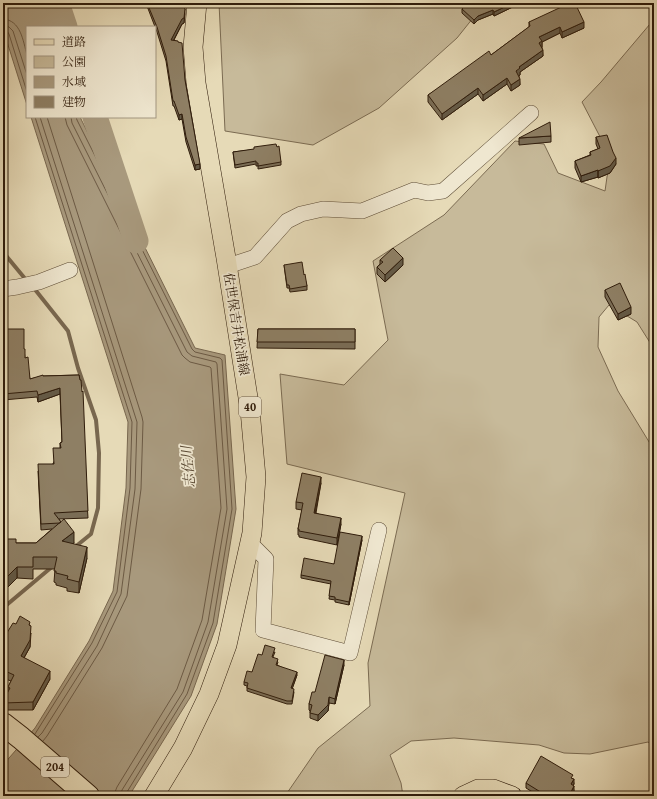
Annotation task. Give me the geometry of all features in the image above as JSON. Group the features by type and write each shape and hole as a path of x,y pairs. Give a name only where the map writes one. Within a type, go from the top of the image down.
{"highway":[{"name":"204","path":"3,724 88,796"}],"main road":[{"name":"佐世保吉井松浦線","path":"154,796 183,748 209,694 226,645 252,533 256,477 250,410 228,266 196,82 193,47 197,3"},
{"path":"463,796 478,789 493,789 512,796"}],"street":[{"path":"228,266 255,257 287,221 301,214 324,209 362,211 414,190 428,193 443,191 531,112"},
{"path":"10,288 39,282 70,270"},
{"path":"250,543 266,559 263,630 350,653 379,530"}],"green space":[{"path":"219,3 485,3 457,38 379,108 313,145 225,131"},
{"path":"654,21 654,349 637,322 609,305 599,317 598,347 618,391 654,450 654,746 648,742 590,754 564,753 539,745 454,738 411,741 390,755 401,783 403,796 285,796 318,748 370,706 368,663 405,493 287,464 280,374 344,385 388,340 373,261 444,215 515,141 544,144 558,173 605,191 610,156 582,102"}],"water":[{"path":"3,3 55,3 53,10 56,26 26,26 26,102 3,29"},
{"path":"31,118 80,118 195,348 225,355 236,509 217,624 191,696 129,796 3,796 3,765 35,728 89,641 113,591 126,488 128,422"}],"building":[{"path":"147,3 183,3 185,9 184,18 182,19 171,40 182,43 185,80 200,164 195,165 186,137 182,114 179,115 173,101 166,56 157,27"},
{"path":"467,3 513,3 494,12 493,10 478,16 474,20 462,9"},
{"path":"570,3 575,3 584,22 562,32 560,27 539,37 542,41 539,43 543,50 519,67 520,68 516,71 520,79 511,85 507,78 483,95 478,88 442,114 428,95 489,51 491,55 530,26 529,22"},
{"path":"550,122 551,136 519,138"},
{"path":"607,135 616,158 610,166 581,176 575,161 591,155 590,152 600,148 596,137"},
{"path":"276,144 277,147 279,146 281,162 258,166 256,161 235,165 233,152"},
{"path":"393,248 403,258 385,275 377,267 383,262 380,260"},
{"path":"3,262 7,267 3,271"},
{"path":"302,262 307,286 290,289 289,285 287,285 284,265"},
{"path":"620,283 631,307 618,314 605,290"},
{"path":"3,329 24,329 25,358 28,357 30,379 43,375 79,375 81,380 82,392 83,391 88,511 54,513 61,522 60,523 41,524 38,464 54,464 53,448 61,448 60,388 38,395 37,391 3,394"},
{"path":"258,329 355,329 355,342 257,342"},
{"path":"302,473 321,477 314,513 341,518 337,538 299,531 298,529 303,503 296,502"},
{"path":"64,519 74,532 62,541 87,547 79,582 67,579 68,576 56,573 56,571 54,571 57,557 33,557 33,567 17,567 3,581 3,539 16,539 16,543 36,543"},
{"path":"340,532 362,536 349,602 329,596 331,581 301,575 304,558 334,564"},
{"path":"20,616 30,622 29,625 31,626 30,640 21,656 50,671 33,702 3,703 14,675 3,670 3,635 5,636 13,623 16,624"},
{"path":"265,645 275,648 272,657 278,659 276,665 297,672 291,688 294,689 292,701 287,701 247,688 248,683 244,682 247,671 252,672 258,654 262,655"},
{"path":"325,655 344,660 335,699 329,697 328,705 318,715 310,713 312,705 309,704 312,692 315,692"},
{"path":"541,756 573,775 571,778 574,779 571,784 574,786 569,796 547,796 526,783"},
{"path":"428,791 432,796 415,796 420,792 422,795"}],"waterway":[{"name":"志佐川","path":"57,3 65,26"},
{"name":"志佐川","path":"95,118 136,241"},
{"path":"3,252 27,281"},
{"path":"33,287 68,331 78,368 96,420 99,453 98,508 91,534 75,547"},
{"path":"3,608 53,566"}]}
